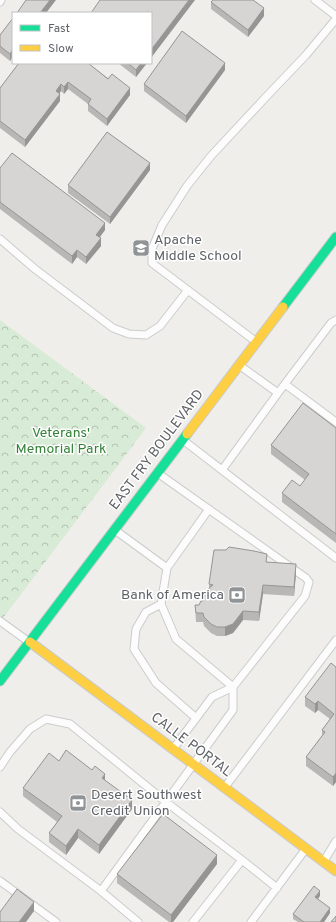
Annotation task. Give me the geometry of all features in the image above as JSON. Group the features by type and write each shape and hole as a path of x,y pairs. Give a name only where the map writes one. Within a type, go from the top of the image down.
{"main road":[{"name":"EAST FRY BOULEVARD","path":"0,680 256,342 330,250 336,237"},
{"name":"CALLE PORTAL","path":"30,642 336,871"}],"lane":[{"path":"256,342 152,263 152,249 162,225 187,186 211,156 306,55 336,17 315,0"},
{"path":"0,239 35,269 113,328 129,334 146,335 160,326 188,290"},
{"path":"222,470 331,323 336,320"},
{"path":"239,365 278,394"},
{"path":"285,384 336,422"},
{"path":"183,440 336,558"},
{"path":"157,473 306,578 309,582 305,596 233,687 212,697 173,749"},
{"path":"101,891 233,710 233,687 176,639 161,604 167,568 208,509"},
{"path":"114,530 167,568"},
{"path":"161,604 146,612 136,629 134,649 156,683 196,718"},
{"path":"0,621 30,642"},
{"path":"225,787 336,640"},
{"path":"0,767 10,752 30,729 46,719 70,724 166,802 277,888"},
{"path":"0,812 18,829 101,891 138,922"},
{"path":"324,862 336,841"},
{"path":"251,922 307,849"},
{"path":"193,922 242,860"},
{"path":"0,881 56,922"}],"green space":[{"name":"Veterans' Memorial Park","path":"0,320 146,428 0,622"}],"building":[{"path":"26,0 50,0 41,12 18,12"},
{"path":"100,0 189,0 152,49 152,12 92,12"},
{"path":"213,0 253,0 264,8 248,30 211,2"},
{"path":"12,19 12,51 10,54 0,46 0,35"},
{"path":"182,31 225,63 186,116 144,84"},
{"path":"18,64 89,64 108,79 112,74 130,88 107,119 88,104 91,99 68,82 64,87 61,84 56,91 60,94 25,140 0,121 0,88"},
{"path":"129,64 140,64 136,70"},
{"path":"107,132 150,163 110,217 68,185"},
{"path":"12,153 105,223 96,235 101,238 86,257 77,250 72,256 0,202 0,168"},
{"path":"303,403 336,428 336,534 282,493 292,480 300,486 309,474 271,445"},
{"name":"Bank of America","path":"229,547 267,554 266,562 296,564 294,587 263,585 259,612 243,611 233,624 225,627 217,627 211,624 204,617 203,613 196,613 195,605 199,605 201,601 203,601 206,591 213,585 209,584 214,550 226,550"},
{"path":"331,663 336,667 336,773 333,777 306,757 325,732 322,730 334,714 318,701 315,704 305,697"},
{"name":"Desert Southwest Credit Union","path":"66,750 92,770 95,766 105,774 102,778 132,800 99,845 78,829 66,846 49,833 62,816 23,788 49,753 59,761"},
{"path":"163,814 217,855 171,915 117,874"},
{"path":"314,886 320,891 315,897 330,908 320,922 304,922 293,914"},
{"path":"17,889 34,902 19,922 0,922 0,912"},
{"path":"336,916 336,922 331,922"}],"traffic: fast":[{"path":"283,307 336,237"},
{"path":"0,681 187,434"}],"traffic: slow":[{"path":"187,434 283,307"},
{"path":"30,642 336,871"}],"place":[{"name":"Apache Middle School","path":"141,248"},
{"name":"Bank of America","path":"237,595"},
{"name":"Desert Southwest Credit Union","path":"78,803"}]}
